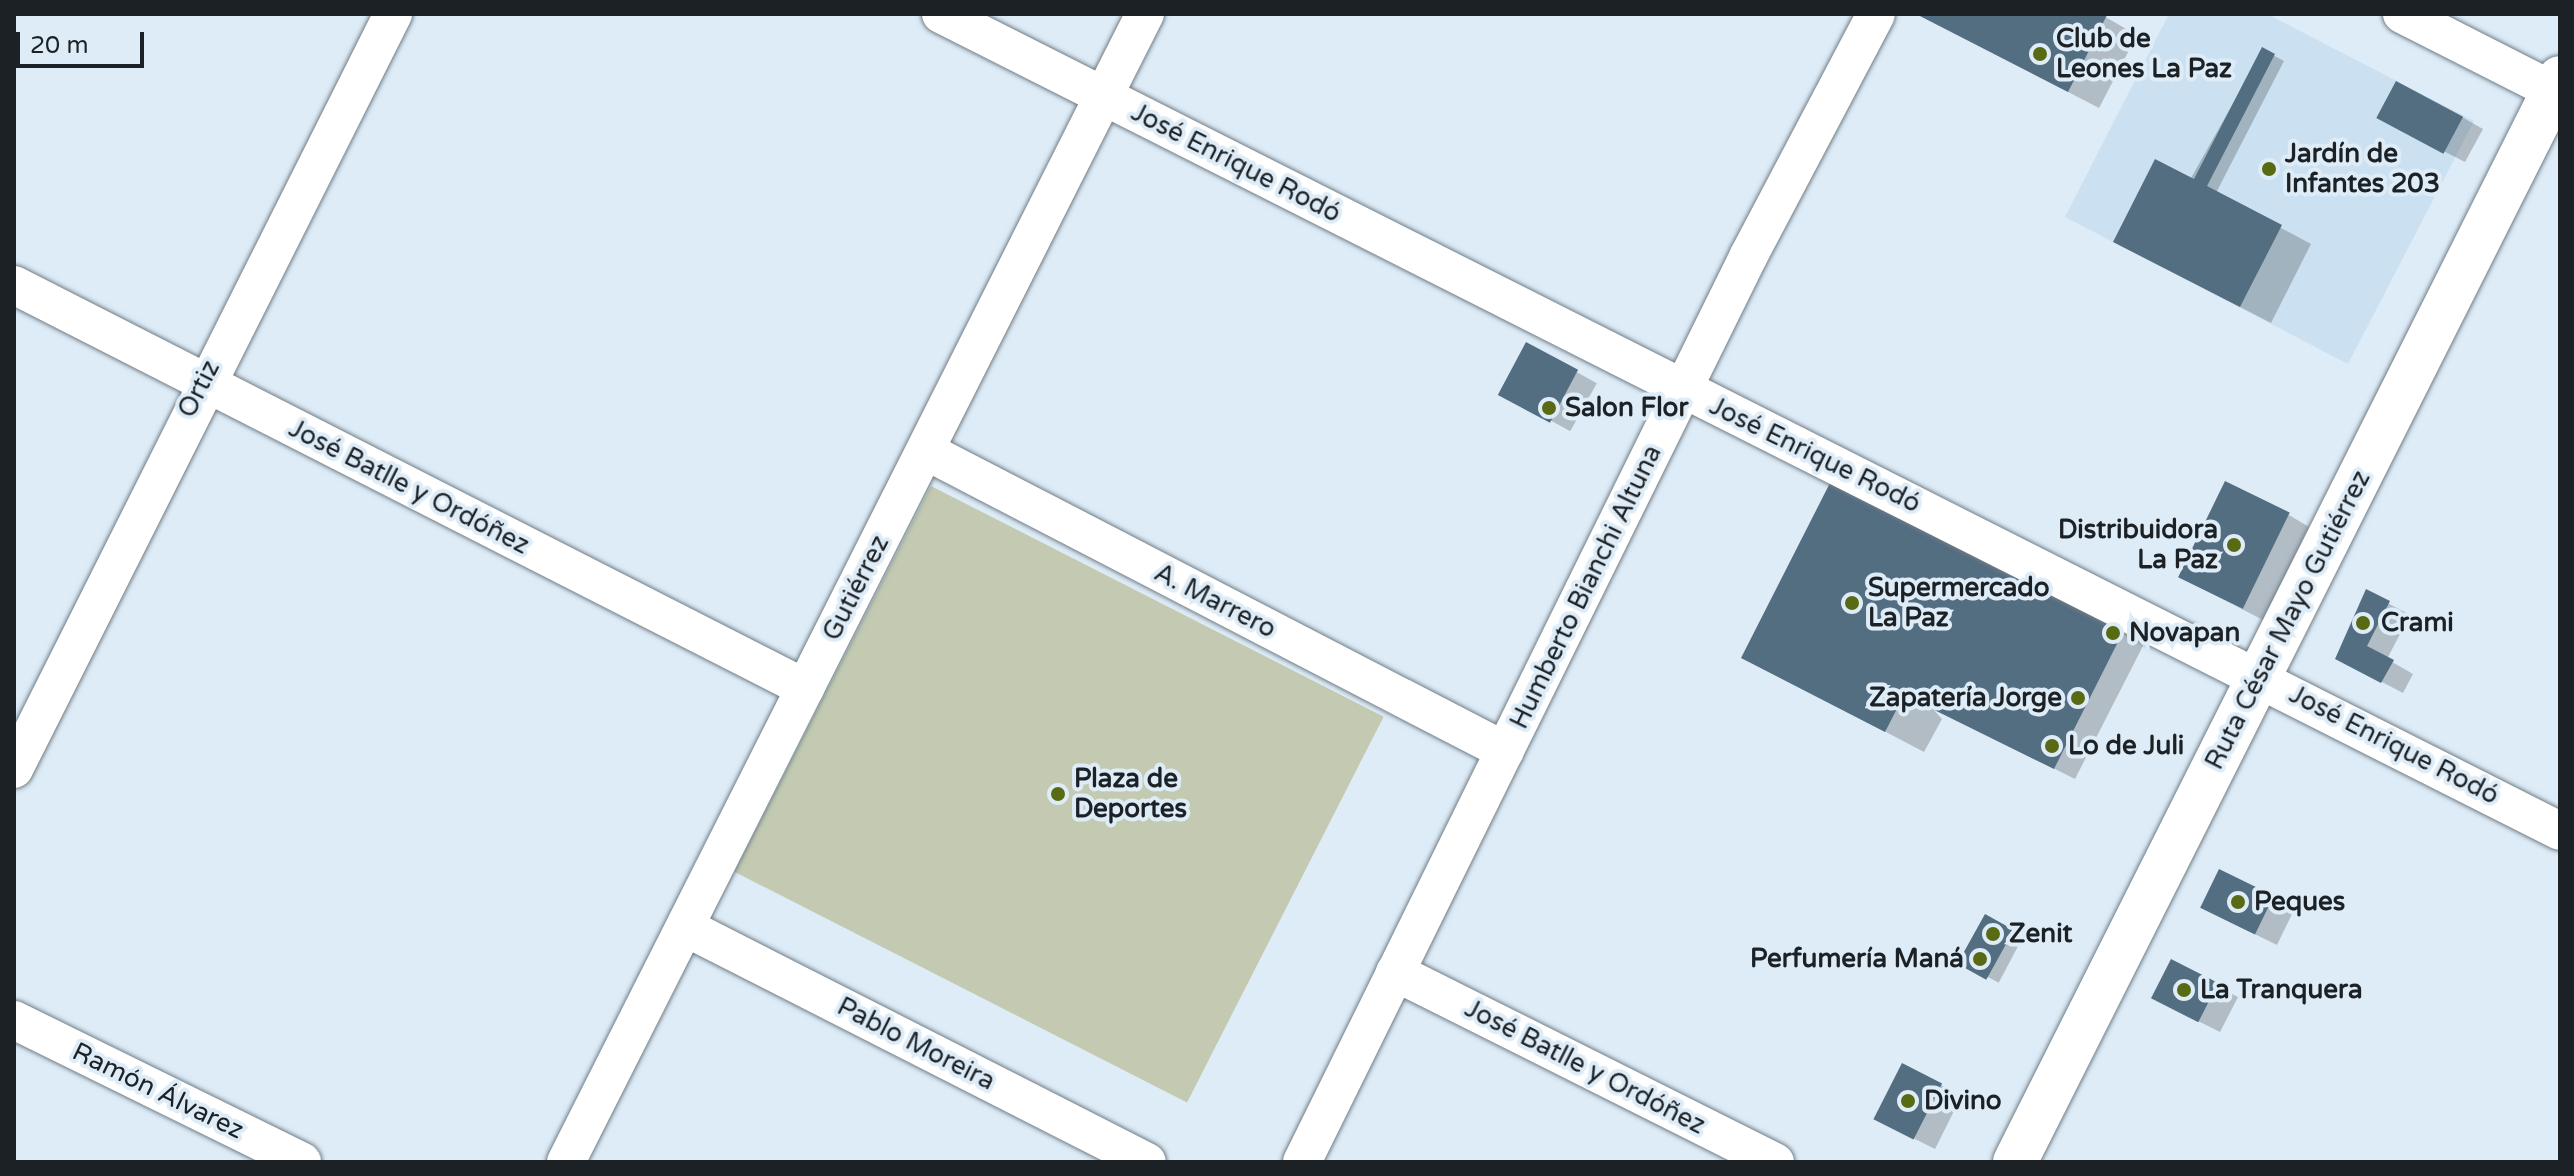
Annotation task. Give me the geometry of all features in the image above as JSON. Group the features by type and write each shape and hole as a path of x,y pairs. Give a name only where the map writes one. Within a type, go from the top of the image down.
{"street":[{"name":"Ortiz","path":"14,769 202,382 393,14"},
{"name":"José Enrique Rodó","path":"941,14 2260,676 2560,831"},
{"name":"Gutiérrez","path":"566,1162 1145,14"},
{"name":"Humberto Bianchi Altuna","path":"1302,1162 1683,389 1876,14"},
{"path":"2402,14 2558,88"},
{"name":"Ruta César Mayo Gutiérrez","path":"2015,1162 2558,88"},
{"name":"José Batlle y Ordóñez","path":"14,285 805,688"},
{"name":"A. Marrero","path":"926,451 1505,751"},
{"name":"Pablo Moreira","path":"685,927 1147,1162"},
{"name":"José Batlle y Ordóñez","path":"1395,972 1775,1162"},
{"name":"Ramón Álvarez","path":"14,1020 302,1162"}],"shaded area":[{"name":"Jardín de Infantes 203","path":"2169,14 2267,14 2474,121 2348,364 2065,217"}],"green space":[{"name":"Plaza de Deportes","path":"931,486 1384,717 1187,1102 734,872"}],"building":[{"name":"Club de Leones La Paz","path":"1916,14 2105,14 2107,15 2068,92"},
{"path":"2262,47 2275,54 2207,186 2282,225 2240,307 2113,242 2155,159 2194,179"},
{"path":"2396,81 2463,117 2443,154 2376,118"},
{"path":"1526,342 1578,370 1550,423 1498,395"},
{"path":"1831,481 2124,630 2054,769 1904,695 1885,732 1741,658"},
{"name":"Distribuidora La Paz","path":"2225,481 2290,513 2243,609 2178,577"},
{"name":"Crami","path":"2366,589 2390,601 2367,646 2394,660 2381,683 2335,659"},
{"name":"Peques","path":"2219,869 2274,896 2255,934 2200,908"},
{"path":"1985,914 2014,930 1986,980 1957,964"},
{"name":"La Tranquera","path":"2171,959 2218,983 2198,1022 2151,998"},
{"name":"Divino","path":"1902,1063 1942,1083 1913,1140 1873,1119"}],"place":[{"name":"Club de Leones La Paz","path":"2040,54"},
{"name":"Jardín de Infantes 203","path":"2269,169"},
{"name":"Salon Flor","path":"1549,408"},
{"name":"Distribuidora La Paz","path":"2234,545"},
{"name":"Supermercado La Paz","path":"1852,603"},
{"name":"Crami","path":"2363,623"},
{"name":"Novapan","path":"2113,633"},
{"name":"Zapatería Jorge","path":"2078,698"},
{"name":"Lo de Juli","path":"2052,746"},
{"name":"Plaza de Deportes","path":"1058,794"},
{"name":"Peques","path":"2238,902"},
{"name":"Zenit","path":"1993,934"},
{"name":"Perfumería Maná","path":"1980,959"},
{"name":"La Tranquera","path":"2184,990"},
{"name":"Divino","path":"1908,1101"}]}
